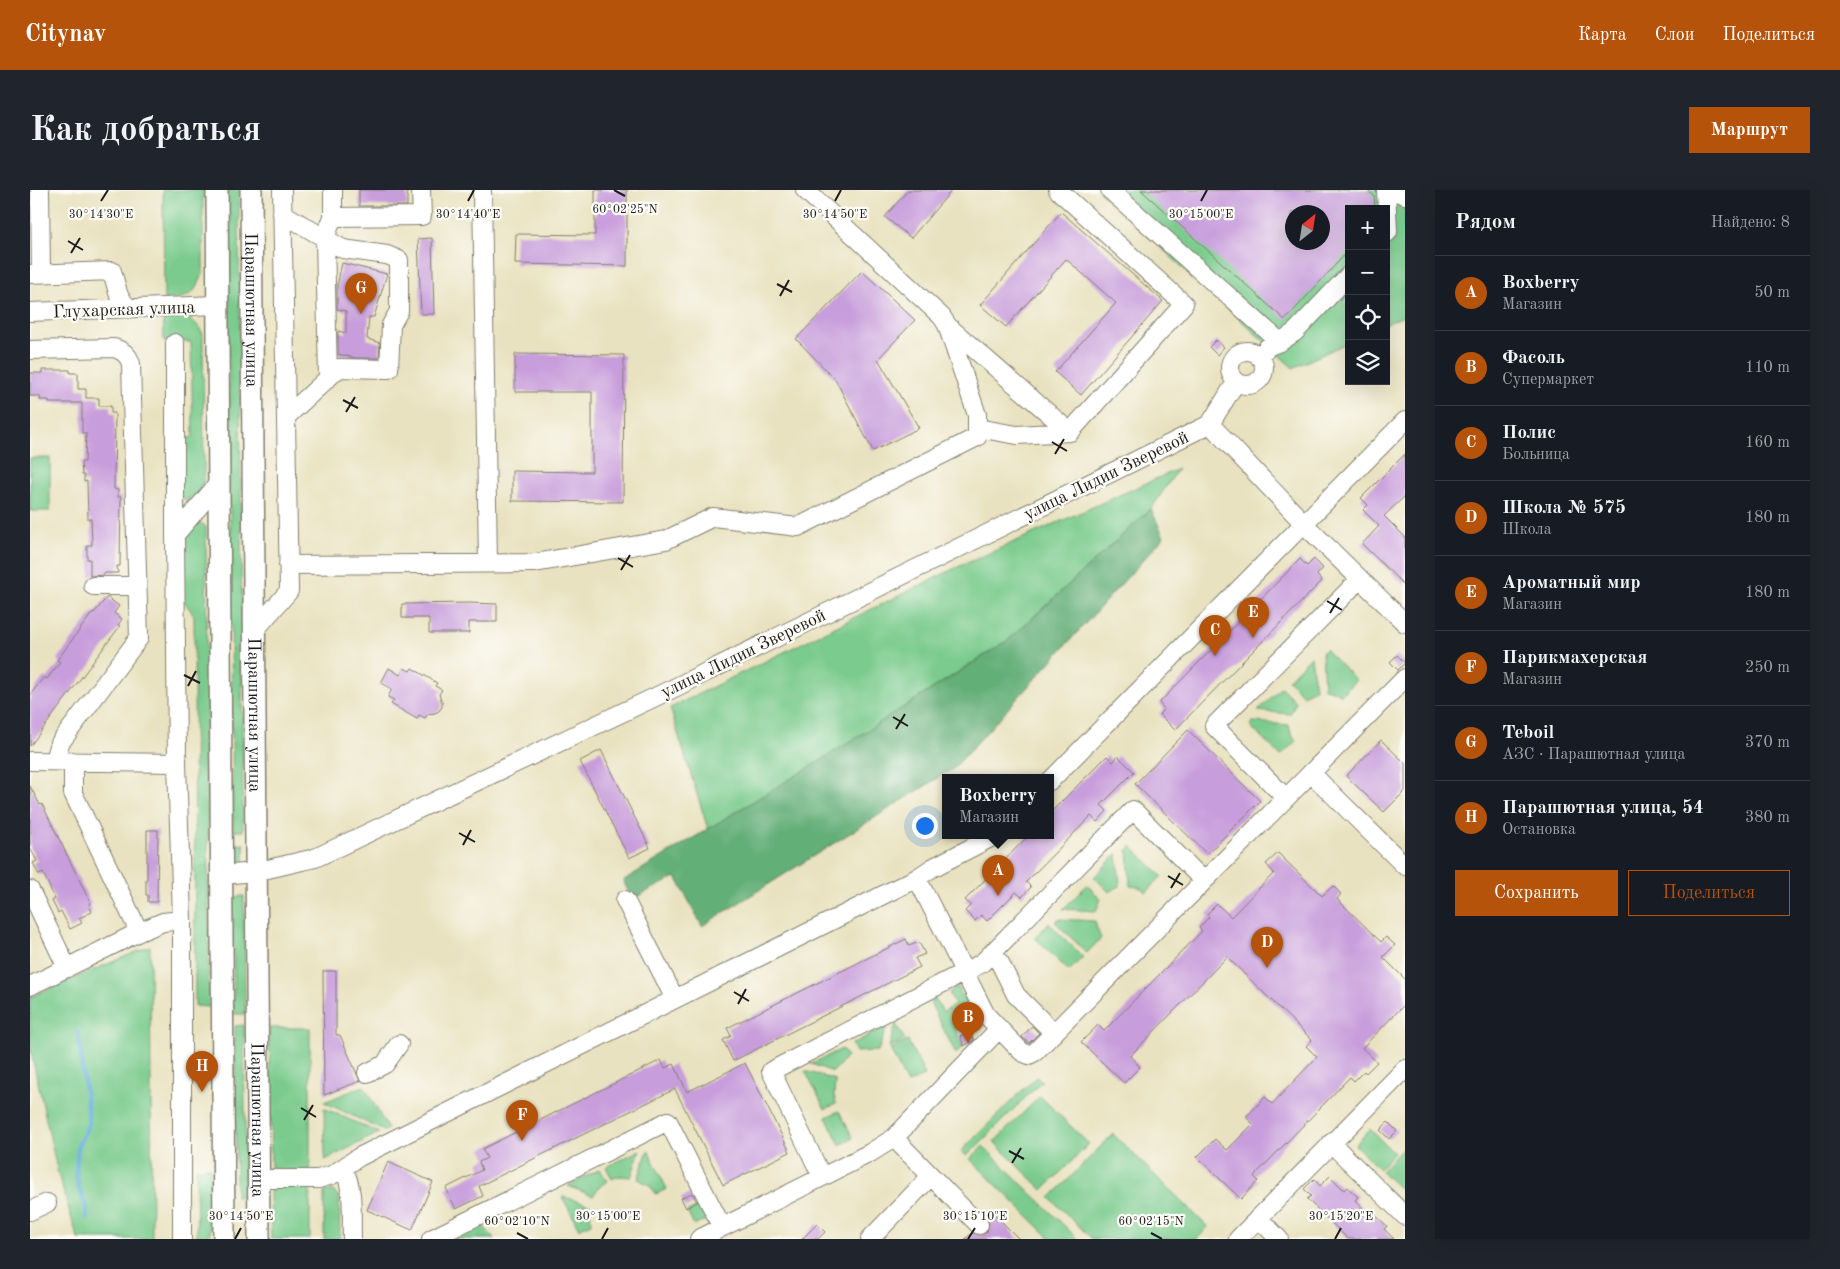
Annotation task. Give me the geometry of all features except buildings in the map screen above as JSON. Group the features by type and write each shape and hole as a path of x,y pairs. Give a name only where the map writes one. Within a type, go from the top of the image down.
{"main road":[{"name":"Парашютная улица","path":"217,190 224,1233"},
{"name":"Парашютная улица","path":"251,190 259,1232"},
{"path":"224,1233 234,1213 242,1212 254,1217 259,1232"}],"street":[{"path":"40,190 35,274 112,271 119,296 129,310"},
{"path":"255,630 289,591 282,190"},
{"path":"328,378 325,238 333,217 333,190"},
{"path":"333,217 422,216 421,190"},
{"path":"482,190 488,563"},
{"path":"288,565 535,563 666,540 712,517 798,527 977,437 977,415 947,325 942,317 805,190"},
{"path":"977,428 1017,435 1070,432 1184,304 1058,190"},
{"path":"1110,190 1280,342"},
{"path":"1386,190 1387,205"},
{"path":"1391,190 1405,195"},
{"path":"282,213 343,249 387,255 400,260 399,311 391,326 389,369 339,368 286,417"},
{"path":"1259,357 1269,346 1280,342 1295,332 1345,280"},
{"name":"Глухарская улица","path":"30,312 129,310 218,305"},
{"path":"947,325 1070,432"},
{"path":"175,343 177,763 182,920 182,1239"},
{"path":"30,350 114,348 128,356 131,364 139,638 60,743 57,753 65,761 73,793 139,932"},
{"path":"1249,352 1259,357 1263,366 1260,379 1249,385 1236,382 1230,373 1229,367 1234,357 1238,354 1249,352"},
{"name":"улица Лидии Зверевой","path":"221,875 255,872 315,858 670,690 1210,424 1236,382"},
{"path":"1054,777 1405,421"},
{"path":"1210,424 1304,523 1405,623"},
{"path":"175,534 218,484"},
{"path":"1286,798 1214,726 1360,579"},
{"path":"93,586 136,586"},
{"path":"917,878 986,1015 1022,1052 1029,1055 1035,1052 1054,1033 1405,678"},
{"path":"30,760 177,763"},
{"path":"1310,773 1405,866"},
{"path":"822,1177 771,1071 982,963 1132,810 1204,881"},
{"path":"258,1179 318,1178 332,1175 359,1157 917,878 932,868 988,839"},
{"path":"30,890 67,968"},
{"path":"625,900 675,999"},
{"path":"30,986 139,932 163,922 182,920"},
{"path":"992,954 1000,963 1016,994 1054,1033"},
{"path":"698,1239 870,1153 894,1138 999,1029"},
{"path":"367,1073 385,1064 399,1044"},
{"path":"1238,1239 1405,1069"},
{"path":"431,1239 668,1121 722,1227"},
{"path":"894,1138 979,1225"},
{"path":"1331,1143 1405,1216"},
{"path":"343,1168 350,1180 352,1239"},
{"path":"870,1239 931,1176"},
{"path":"30,1211 47,1204"},
{"path":"1258,1218 1279,1239"}],"green space":[{"path":"163,190 203,190 203,274 200,282 189,295 164,300"},
{"path":"227,190 239,190 243,831 233,831"},
{"path":"1098,190 1405,190 1405,315 1390,322 1390,205 1345,205 1345,344 1293,368"},
{"path":"176,315 193,321 203,334 204,477 198,492 192,498 184,500 180,495 182,441 185,438 193,437 191,342 164,341 163,316"},
{"path":"30,458 50,458 50,511 30,511"},
{"path":"1178,469 1151,509 1007,641 823,759 708,829 670,708 949,571"},
{"path":"1151,509 1164,537 954,768 702,926 676,877 632,899 624,880 823,759 1007,641"},
{"path":"201,523 206,527 209,1007 195,1006 194,615 183,600 181,540 192,527"},
{"path":"1325,649 1356,680 1341,695 1333,690 1324,688 1322,653"},
{"path":"1311,656 1315,689 1303,695 1288,680"},
{"path":"1281,687 1296,702 1290,714 1258,711"},
{"path":"1253,722 1289,725 1291,734 1296,741 1281,756 1250,726"},
{"path":"244,844 244,866 233,867 233,845"},
{"path":"1131,846 1162,876 1147,892 1139,887 1130,886 1128,849"},
{"path":"1117,854 1120,886 1109,892 1094,877"},
{"path":"1087,885 1101,899 1096,911 1063,909"},
{"path":"244,896 245,1014 234,1014 233,897"},
{"path":"1058,919 1095,921 1101,938 1087,953 1055,922"},
{"path":"1049,923 1083,957 1069,971 1035,938"},
{"path":"150,946 152,1239 78,1239 58,1174 30,1047 30,997"},
{"path":"958,987 974,1018 955,1028 963,1046 956,1054 930,1002 936,999 943,1012 955,1005 949,992"},
{"path":"896,1024 905,1040 889,1047"},
{"path":"244,1025 246,1197 236,1197 235,1026"},
{"path":"887,1026 878,1051 856,1052 852,1044"},
{"path":"269,1028 310,1028 310,1171 280,1171 271,1167"},
{"path":"908,1041 925,1075 907,1084 890,1049"},
{"path":"842,1049 847,1057 833,1072 811,1064"},
{"path":"805,1071 835,1080 834,1095 836,1104 825,1109"},
{"path":"1037,1076 1042,1081 967,1156 961,1151"},
{"path":"364,1086 388,1129 384,1131 324,1102"},
{"path":"1040,1096 1089,1144 1043,1190 994,1142"},
{"path":"324,1108 379,1133 325,1160"},
{"path":"839,1111 853,1138 840,1145 826,1117"},
{"path":"1370,1129 1394,1153 1379,1169 1355,1145"},
{"path":"1113,1134 1208,1227 1197,1239 1092,1239 1050,1198"},
{"path":"983,1146 1078,1239 1051,1239 970,1159"},
{"path":"1405,1146 1405,1183 1399,1188 1381,1171"},
{"path":"640,1150 631,1177 619,1176 612,1179 606,1167"},
{"path":"648,1150 667,1189 656,1194 649,1185 638,1179"},
{"path":"210,1167 210,1239 197,1239 196,1168"},
{"path":"600,1169 607,1181 599,1187 593,1196 568,1186"},
{"path":"278,1186 310,1186 310,1239 271,1239 270,1191"},
{"path":"324,1191 333,1191 339,1196 340,1239 324,1239"},
{"path":"562,1196 590,1205 591,1223 579,1229"},
{"path":"703,1205 709,1218 694,1226 687,1212"},
{"path":"480,1223 495,1239 448,1239"}],"waterway":[{"path":"78,1032 89,1123 78,1146 76,1171 78,1186 86,1205 87,1218"}],"place":[{"name":"Teboil","path":"361,314"},
{"name":"Ароматный мир","path":"1253,638"},
{"name":"Полис","path":"1215,656"},
{"name":"Boxberry","path":"998,896"},
{"name":"Школа № 575","path":"1267,968"},
{"name":"Фасоль","path":"968,1043"},
{"name":"Парашютная улица, 54","path":"202,1092"},
{"name":"Парикмахерская","path":"522,1141"}]}
